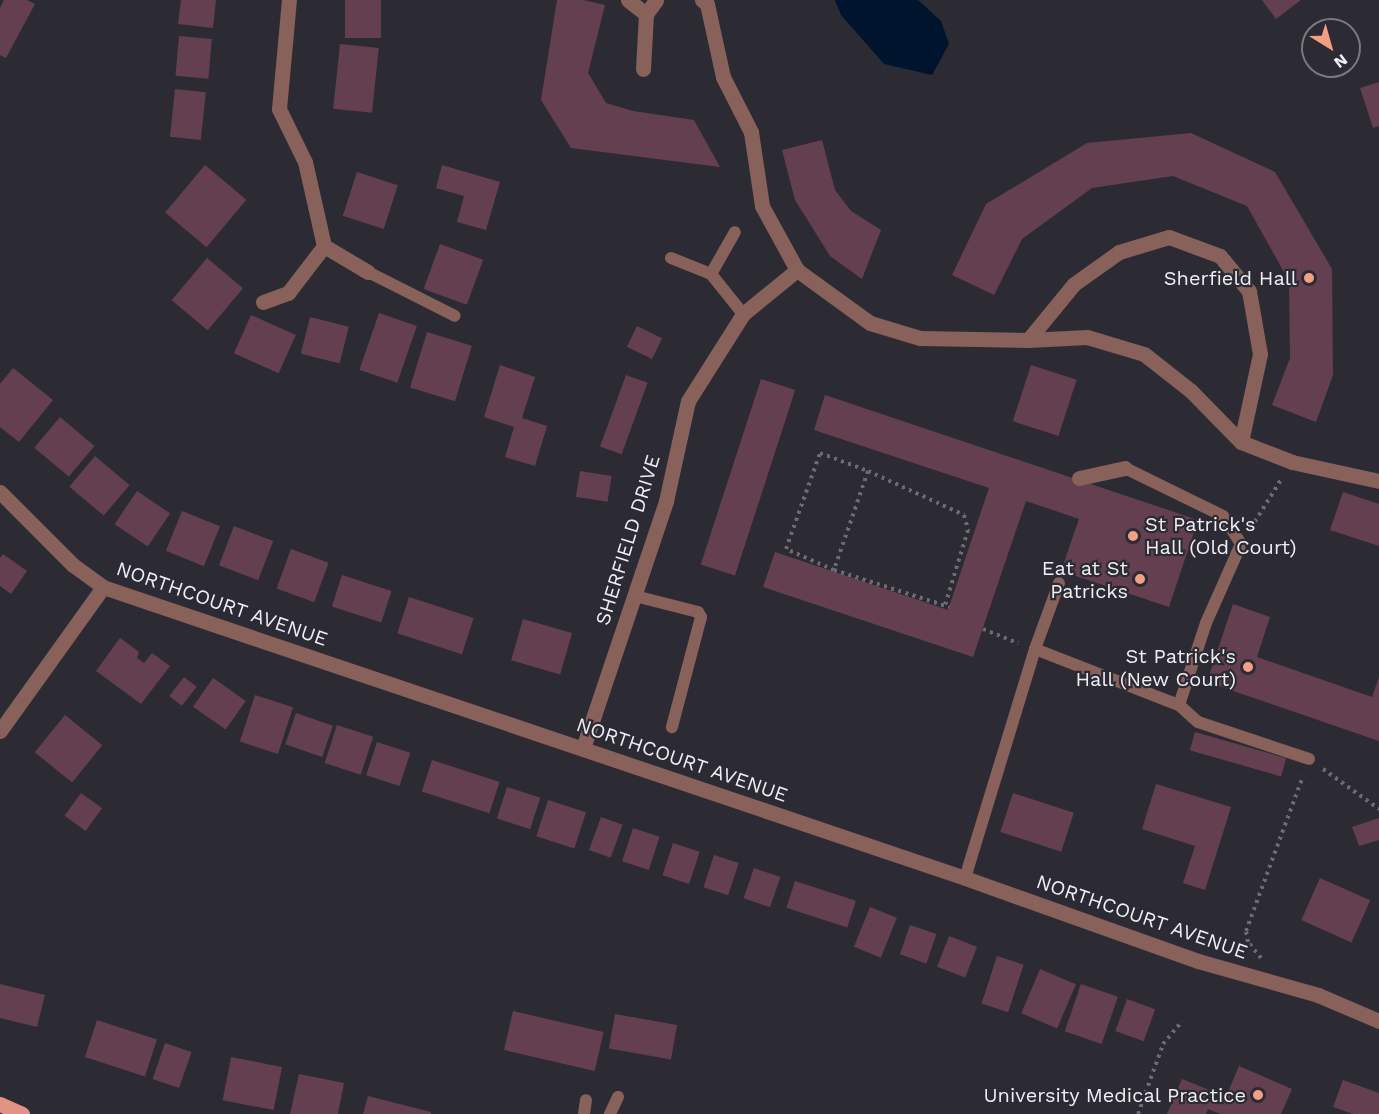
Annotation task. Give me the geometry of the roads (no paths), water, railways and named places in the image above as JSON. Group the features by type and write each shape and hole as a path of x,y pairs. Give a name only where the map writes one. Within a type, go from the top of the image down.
{"main road":[{"path":"0,1104 22,1114"}],"street":[{"path":"289,0 279,109 305,162 324,246 368,272"},
{"path":"628,0 646,14"},
{"path":"644,69 646,14 656,0"},
{"path":"702,0 707,4 723,77 751,132 762,206 797,270 870,323 920,338 1028,340 1087,337 1144,354 1191,391 1240,442 1292,462 1379,481"},
{"path":"1028,340 1074,284 1119,252 1169,237 1220,256 1250,291 1260,354 1240,442"},
{"path":"263,303 288,293 324,246"},
{"name":"SHERFIELD DRIVE","path":"583,748 666,501 688,401 743,314 797,270"},
{"path":"1079,478 1125,468"},
{"name":"NORTHCOURT AVENUE","path":"0,492 74,565 103,586 965,878 1198,961 1318,995 1379,1021"},
{"path":"0,731 103,586"}],"lane":[{"path":"711,274 735,232"},
{"path":"671,258 711,274 743,314"},
{"path":"368,272 455,316"},
{"path":"1125,468 1223,516 1241,544 1206,623 1179,705"},
{"path":"965,878 1035,649 1059,583"},
{"path":"635,596 698,612 701,617 672,728"},
{"path":"1035,649 1179,705 1198,722 1309,759"},
{"path":"610,1114 618,1097"},
{"path":"584,1114 586,1100"}],"water":[{"path":"835,0 918,0 941,21 949,44 932,75 884,64 841,15"}],"place":[{"name":"Sherfield Hall","path":"1309,278"},
{"name":"St Patrick's Hall (Old Court)","path":"1133,536"},
{"name":"Eat at St Patricks","path":"1140,579"},
{"name":"St Patrick's Hall (New Court)","path":"1248,667"},
{"name":"University Medical Practice","path":"1258,1095"}]}
